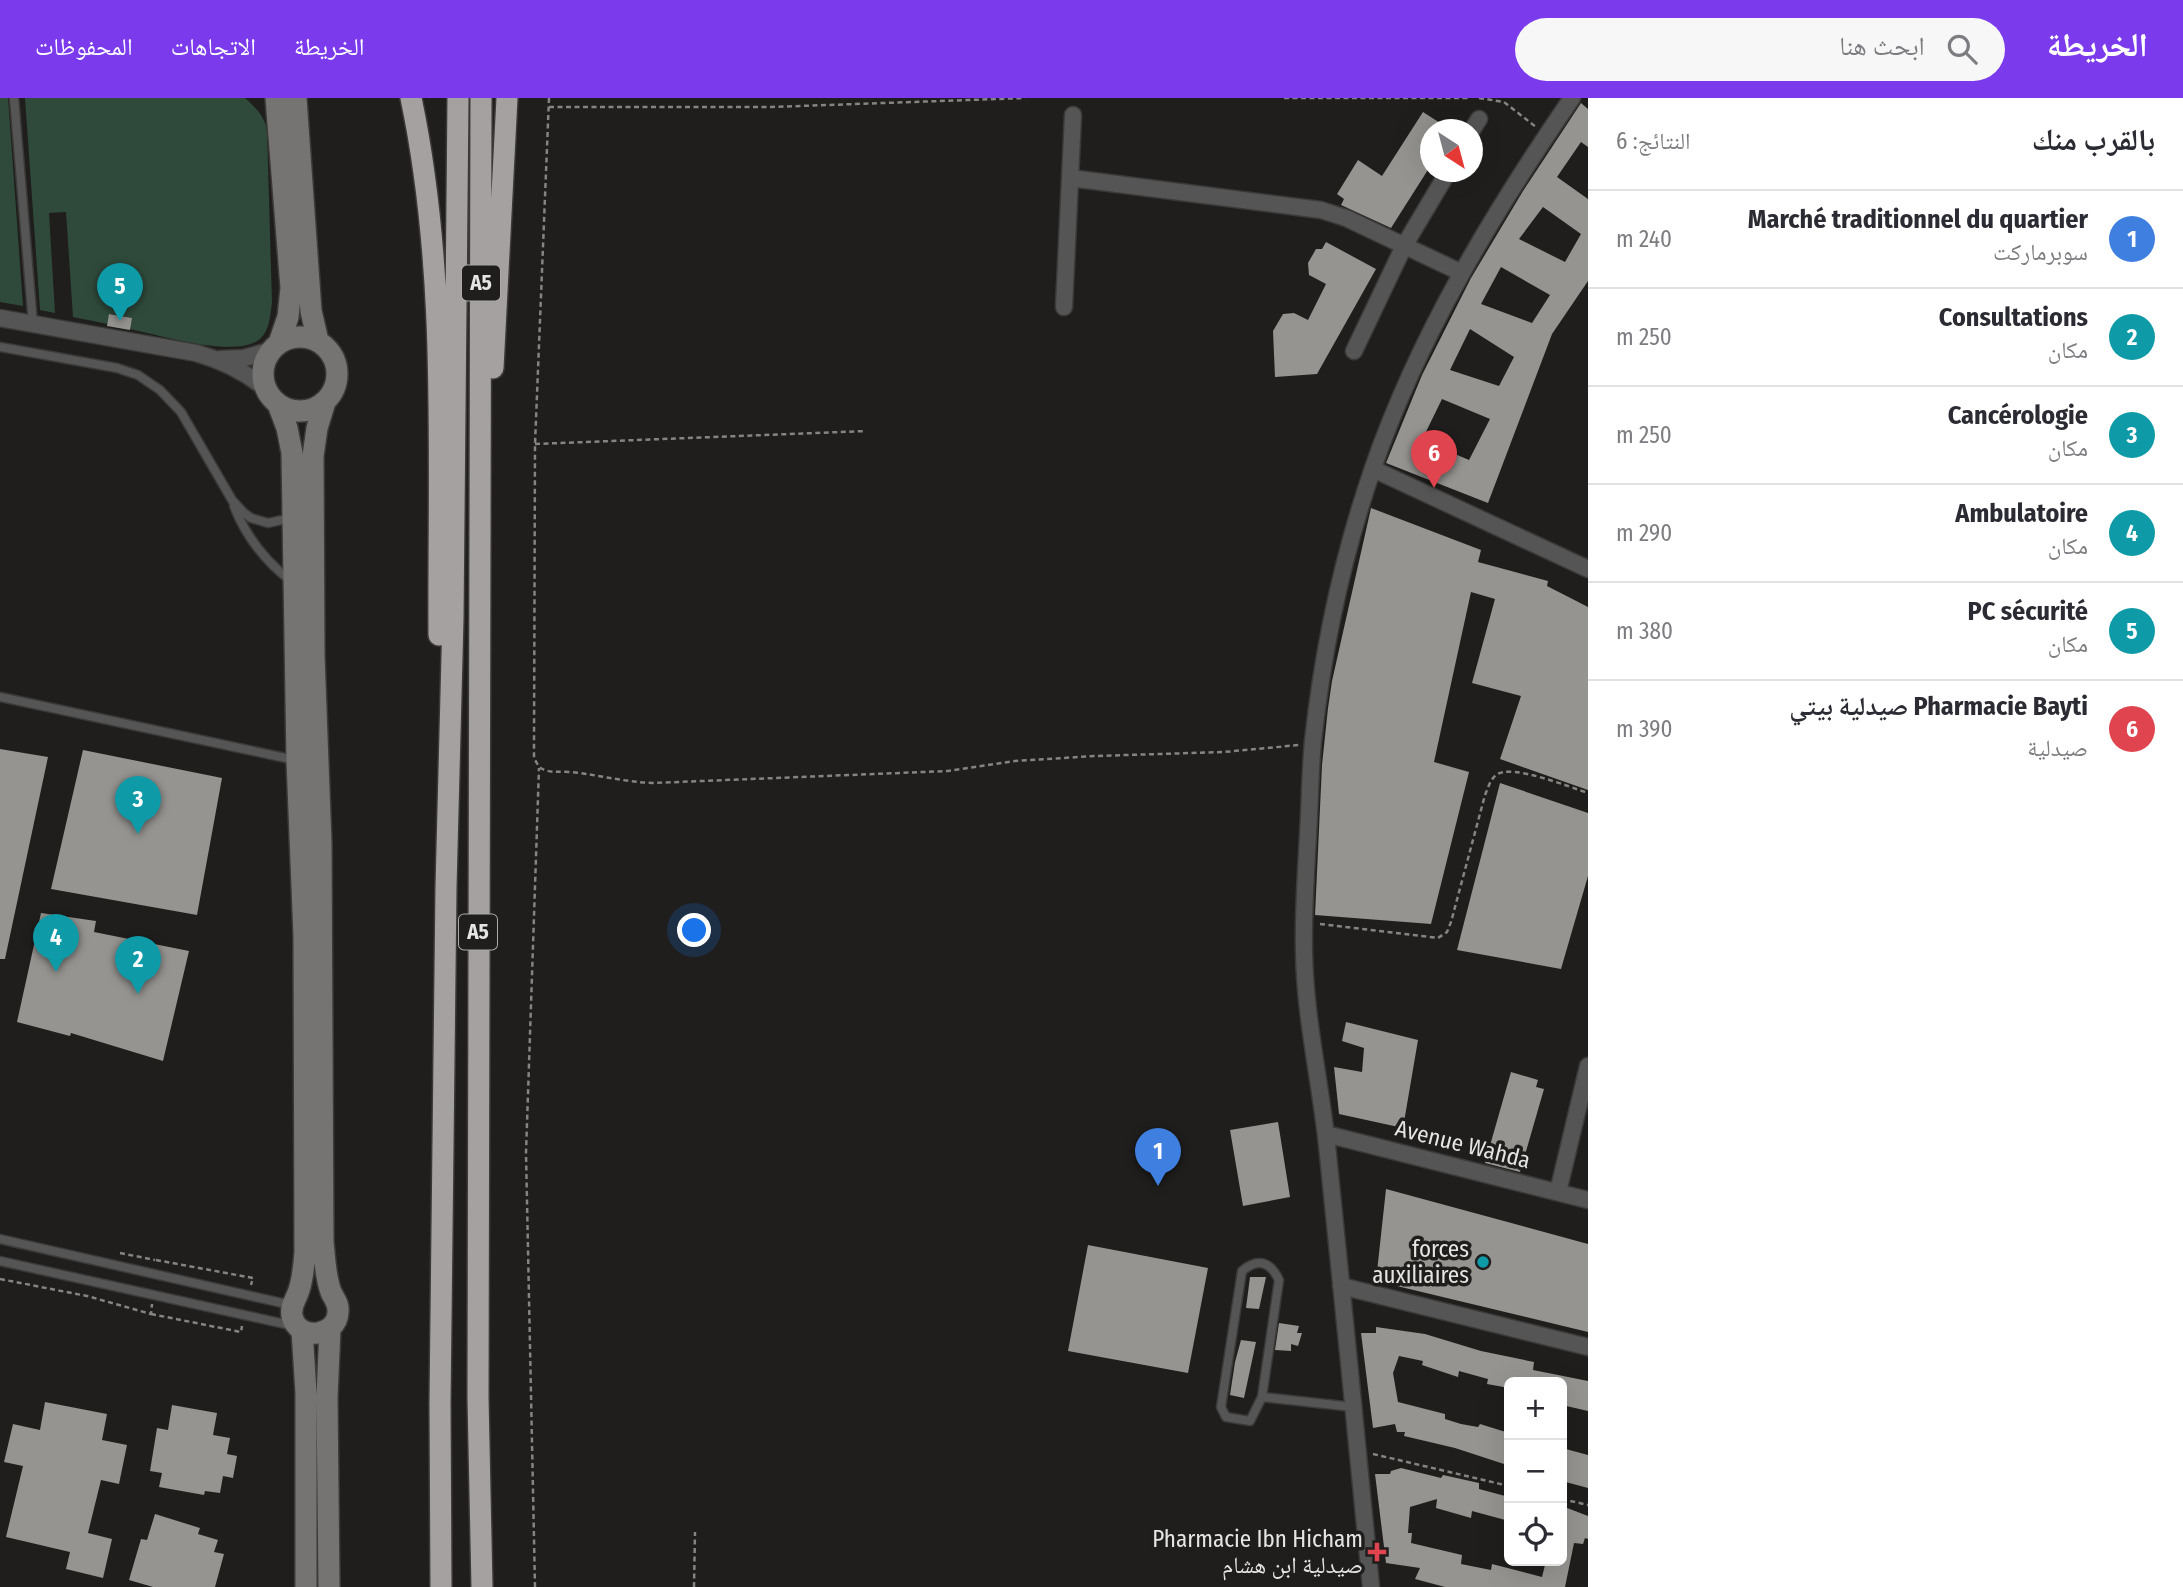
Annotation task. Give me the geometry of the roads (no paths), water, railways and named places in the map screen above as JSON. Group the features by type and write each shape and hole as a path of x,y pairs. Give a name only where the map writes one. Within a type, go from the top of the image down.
{"highway":[{"path":"411,98 421,143 431,230 436,327 439,656 434,847 446,887"},
{"name":"A5","path":"441,1587 440,1389 446,887 453,618 458,98"},
{"name":"A5","path":"481,98 478,1398 482,1587"},
{"path":"480,467 494,360 507,98"}],"street":[{"path":"1371,1587 1326,1134 1308,1008 1304,921 1313,744 1330,632 1373,469 1406,387 1462,273 1572,98"},
{"path":"280,99 311,311 318,341"},
{"path":"280,99 291,288 288,317 263,368 287,428 292,453 306,1089 305,1252 292,1313 300,1328 306,1393 306,1587"},
{"path":"1064,307 1073,115"},
{"path":"1070,178 1321,210 1346,218 1462,273"},
{"path":"1354,351 1404,246 1442,182"},
{"path":"0,318 176,348 230,360 275,347 298,337 318,341 326,347 336,365 336,384 325,402 317,428 313,456 314,642 321,843 323,1242 338,1312 330,1329 316,1334 300,1328"},
{"path":"214,358 242,372 272,396 297,411 317,407 325,402"},
{"path":"1373,469 1588,569"},
{"path":"1558,1192 1588,1066"},
{"name":"Avenue Wahda","path":"1326,1134 1588,1200"},
{"path":"1341,1286 1588,1347"},
{"path":"295,1300 309,1288 315,1287 332,1294"},
{"path":"329,1587 327,1397 330,1329"}],"lane":[{"path":"14,98 33,324"},
{"path":"0,347 117,368 149,382 181,412 232,500 250,539 278,572 295,584"},
{"path":"232,500 243,513 259,521 277,522 294,517"},
{"path":"0,697 297,761"},
{"path":"0,1239 295,1300"},
{"path":"0,1261 300,1328"},
{"path":"1257,1262 1267,1263 1279,1280 1262,1397 1250,1421 1226,1417 1221,1407 1242,1271 1257,1262"},
{"path":"1262,1397 1353,1406"}],"place":[{"name":"PC sécurité","path":"120,321"},
{"name":"Pharmacie Bayti صيدلية بيتي","path":"1434,488"},
{"name":"Cancérologie","path":"138,834"},
{"name":"Ambulatoire","path":"56,972"},
{"name":"Consultations","path":"138,994"},
{"name":"Marché traditionnel du quartier","path":"1158,1186"},
{"name":"forces auxiliaires","path":"1483,1262"},
{"name":"Pharmacie Ibn Hicham صيدلية ابن هشام","path":"1377,1552"}]}
